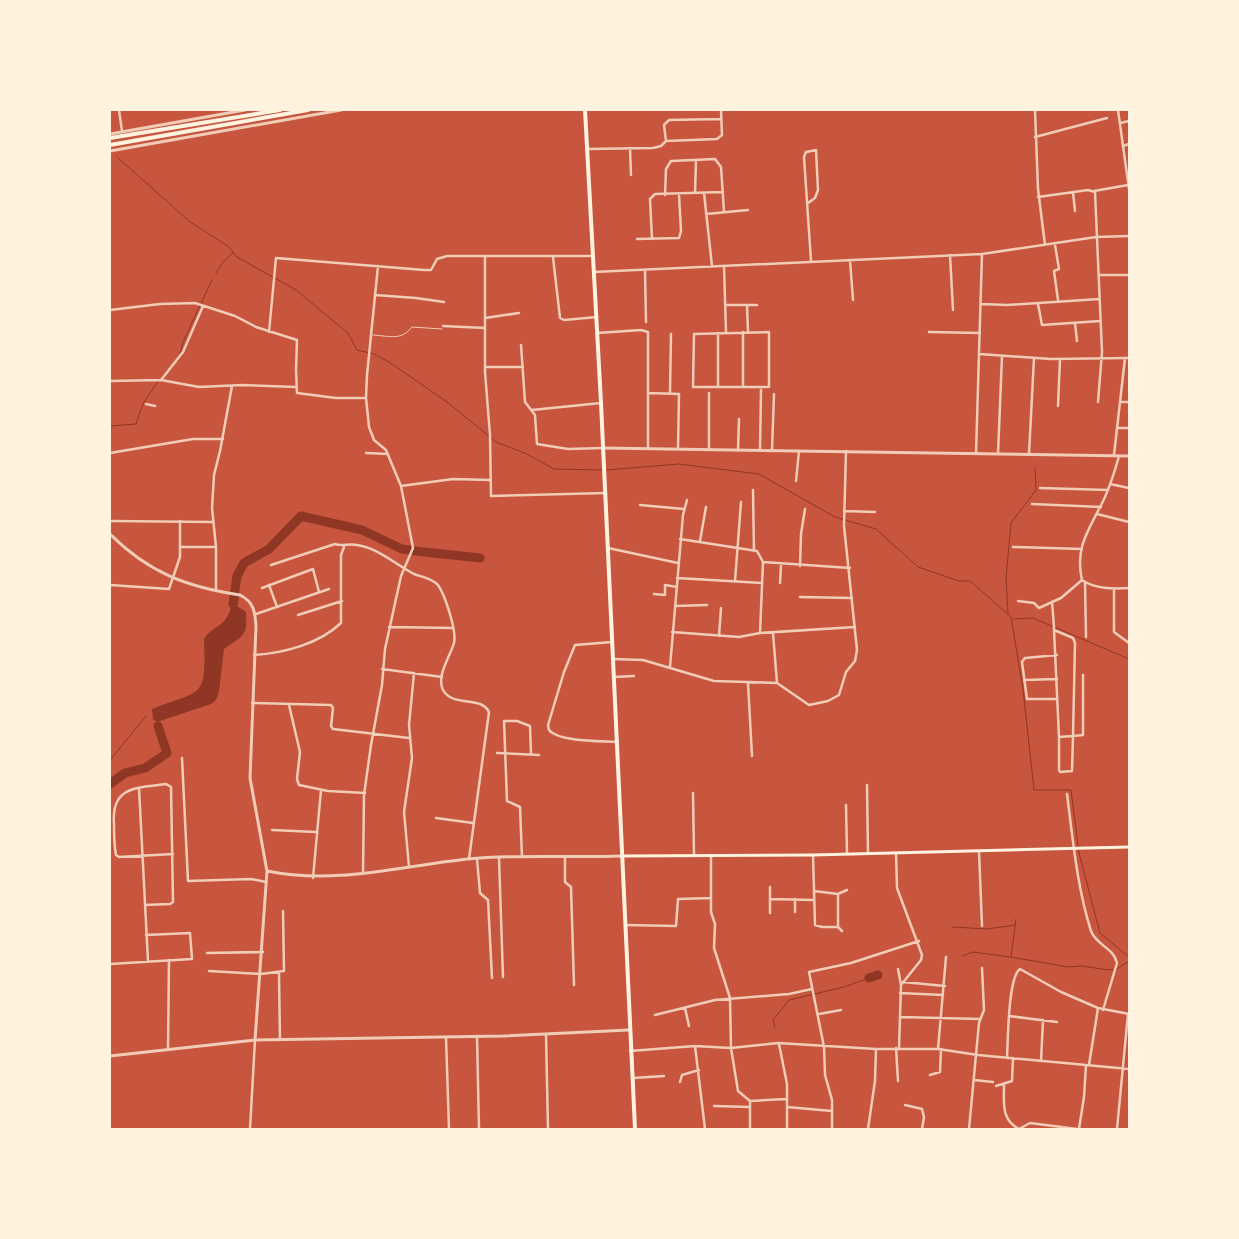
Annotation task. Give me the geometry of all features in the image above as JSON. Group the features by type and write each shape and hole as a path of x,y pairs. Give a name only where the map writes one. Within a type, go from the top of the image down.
{"main road":[{"path":"110,138 280,110"},
{"path":"110,145 308,110"},
{"path":"585,110 606,493 634,1129"},
{"path":"257,119 258,124"},
{"path":"621,856 813,855 1129,847"}],"street":[{"path":"119,110 122,131"},
{"path":"110,134 245,110"},
{"path":"110,151 341,110"},
{"path":"588,149 656,148 666,141 720,138 721,110"},
{"path":"1035,110 1038,197 1045,245"},
{"path":"1118,110 1129,189"},
{"path":"1035,137 1107,118"},
{"path":"666,141 664,125 669,120 721,119"},
{"path":"1120,123 1129,121"},
{"path":"1123,146 1129,144"},
{"path":"630,148 632,175"},
{"path":"808,203 816,197 818,190 816,150 804,153 811,262"},
{"path":"666,194 666,169 671,160 715,159 721,167 724,212"},
{"path":"695,194 696,160"},
{"path":"1038,197 1128,185"},
{"path":"1094,191 1100,275 1099,299 1102,357 1098,402"},
{"path":"652,239 650,199 655,194 679,195 723,192"},
{"path":"1073,192 1075,211"},
{"path":"704,193 712,266"},
{"path":"637,239 679,238 679,195"},
{"path":"706,214 748,210"},
{"path":"594,272 982,254 1096,238 1129,236"},
{"path":"1055,245 1059,269 1054,271 1058,300"},
{"path":"976,453 982,254"},
{"path":"950,255 953,310"},
{"path":"485,256 485,367 490,435 490,496 606,493"},
{"path":"269,332 276,258 431,270 435,261 440,257 593,256"},
{"path":"553,257 560,318 564,320 597,318"},
{"path":"850,260 853,300"},
{"path":"363,875 365,793 382,685 382,669 389,626 404,568 413,548 401,486 388,454 371,437 366,398 368,355 378,266"},
{"path":"724,266 726,333"},
{"path":"645,270 646,322"},
{"path":"1100,275 1129,275"},
{"path":"375,294 444,302"},
{"path":"981,304 1038,304 1058,300 1099,299"},
{"path":"110,310 170,303 197,304 235,316 269,332 297,340 296,387 298,394 366,398"},
{"path":"1038,304 1042,325 1100,322"},
{"path":"160,380 184,352 202,305"},
{"path":"725,305 757,305"},
{"path":"747,305 748,332"},
{"path":"485,318 519,314"},
{"path":"1075,323 1077,341"},
{"path":"442,328 485,328"},
{"path":"598,333 645,330 648,332 648,448"},
{"path":"743,332 743,387"},
{"path":"743,332 769,332 769,387 693,387 694,334 743,332"},
{"path":"929,332 980,333"},
{"path":"718,333 718,387"},
{"path":"670,393 671,334"},
{"path":"521,345 526,404 535,414 537,444 568,449 648,448 1129,456"},
{"path":"979,354 1060,359 1127,358 1118,428 1117,456 1108,490 1101,507 1086,532 1080,571 1082,580 1085,582 1114,589 1129,588"},
{"path":"998,454 1002,356"},
{"path":"1029,454 1034,358"},
{"path":"1058,406 1060,359"},
{"path":"485,367 523,367"},
{"path":"110,381 160,380 192,387 296,387"},
{"path":"1123,380 1129,380"},
{"path":"216,591 216,547 213,522 214,475 223,439 232,386"},
{"path":"760,450 761,390"},
{"path":"648,393 679,394 678,449"},
{"path":"709,393 709,449"},
{"path":"772,450 774,394"},
{"path":"1121,402 1129,402"},
{"path":"532,410 601,403"},
{"path":"146,404 155,406"},
{"path":"738,450 739,419"},
{"path":"1118,428 1129,428"},
{"path":"110,453 193,439 223,439"},
{"path":"796,481 799,451"},
{"path":"613,658 643,660 714,681 777,683 808,705 834,699 839,695 846,672 855,661 857,650 850,568 844,526 846,451"},
{"path":"366,453 388,454"},
{"path":"401,486 453,479 490,480"},
{"path":"1110,484 1129,488"},
{"path":"1040,488 1108,490"},
{"path":"754,490 754,551"},
{"path":"670,668 680,539 687,500"},
{"path":"735,581 741,502"},
{"path":"1032,504 1101,507"},
{"path":"640,505 684,509"},
{"path":"700,541 706,507"},
{"path":"800,566 801,534 806,509"},
{"path":"844,513 874,512"},
{"path":"1096,514 1129,522"},
{"path":"110,585 169,589 175,578 180,547 180,521"},
{"path":"110,522 213,522"},
{"path":"110,534 127,551 146,565 175,578 216,591 240,595 251,602 256,614 250,778 267,871 267,882 250,1129"},
{"path":"680,539 700,541 759,553 763,562 760,633"},
{"path":"272,564 335,544 344,547 350,545 364,547 386,556 404,568 430,579 438,586 453,628 454,642 442,677 442,688 450,698 484,706 489,712 468,859"},
{"path":"180,547 216,547"},
{"path":"254,655 292,648 323,636 341,623 341,555 344,547"},
{"path":"608,548 678,563"},
{"path":"1013,548 1082,549"},
{"path":"763,562 850,568"},
{"path":"780,583 781,564"},
{"path":"262,588 313,569 319,592"},
{"path":"677,578 762,583"},
{"path":"1018,600 1034,603 1038,608 1064,596 1082,580"},
{"path":"1085,582 1086,637"},
{"path":"269,585 277,608"},
{"path":"654,594 665,595 665,585 677,587"},
{"path":"256,614 328,589"},
{"path":"1114,589 1114,632 1128,642"},
{"path":"800,597 852,598"},
{"path":"298,615 342,601"},
{"path":"1052,602 1054,629 1057,655 1059,770 1060,772 1069,773 1072,771 1075,643 1073,638 1054,629"},
{"path":"675,606 707,605"},
{"path":"719,636 721,608"},
{"path":"389,626 453,628"},
{"path":"672,632 739,636 855,627"},
{"path":"773,633 777,683"},
{"path":"612,642 575,645 564,672 548,725 549,730 555,734 588,740 616,742"},
{"path":"1057,655 1023,660 1028,700 1058,699"},
{"path":"382,669 442,677"},
{"path":"409,868 404,820 412,758 409,738 414,673"},
{"path":"1059,737 1083,735 1083,675"},
{"path":"614,677 634,676"},
{"path":"1024,680 1057,679"},
{"path":"748,682 752,756"},
{"path":"252,703 331,705 333,708 331,726 333,729 409,738"},
{"path":"289,705 300,752 297,782 299,785 321,790 365,793"},
{"path":"522,858 520,807 507,801 505,721 524,722 530,726 531,754"},
{"path":"497,753 540,755"},
{"path":"182,758 188,880 251,879 267,882"},
{"path":"144,905 170,904 173,902 173,854 171,787 166,784 138,787 119,797 116,801 113,816 116,855 119,857 173,854"},
{"path":"867,785 868,854"},
{"path":"138,787 148,961"},
{"path":"313,878 321,790"},
{"path":"693,793 694,855"},
{"path":"1067,794 1077,848 1078,876 1092,934 1095,939 1116,957 1115,970 1104,1010"},
{"path":"846,805 847,854"},
{"path":"436,818 473,823"},
{"path":"272,830 316,832"},
{"path":"979,851 982,926"},
{"path":"896,853 897,888 919,941 922,956 902,984 900,993 897,1048 898,1081"},
{"path":"711,855 711,914 715,924 714,948 730,998 731,1048 738,1091 750,1101 787,1099"},
{"path":"813,855 815,925 822,927 838,926"},
{"path":"267,871 313,878 363,875 468,859 621,856"},
{"path":"499,858 503,977"},
{"path":"565,858 564,882 571,887 574,985"},
{"path":"477,859 480,893 488,900 492,978"},
{"path":"770,886 770,913"},
{"path":"813,891 838,894 847,890"},
{"path":"838,894 838,926 842,931"},
{"path":"625,925 676,926 678,900 711,898"},
{"path":"770,899 813,900"},
{"path":"795,899 795,912"},
{"path":"209,972 279,974 285,969 283,911"},
{"path":"146,935 190,933 192,959"},
{"path":"832,1129 831,1095 825,1075 824,1047 819,1014 808,974 815,969 850,963 919,941"},
{"path":"207,953 262,952"},
{"path":"930,1075 940,1072 941,1018 946,957"},
{"path":"110,964 198,958"},
{"path":"168,1049 169,960"},
{"path":"969,1129 978,1055 980,1019 984,1010 982,968"},
{"path":"1007,1058 1016,974 1020,968 1061,992 1098,1008 1128,1014 1121,1069 1117,1129"},
{"path":"898,969 902,984"},
{"path":"279,974 280,1039"},
{"path":"902,984 945,986"},
{"path":"656,1015 730,998 789,994 812,989"},
{"path":"900,993 943,995"},
{"path":"685,1008 689,1026"},
{"path":"1004,1085 1004,1114 1009,1122 1019,1129 1030,1124 1078,1129 1098,1008"},
{"path":"819,1014 841,1010"},
{"path":"1010,1016 1057,1022"},
{"path":"900,1017 980,1019"},
{"path":"1041,1061 1043,1020"},
{"path":"110,1056 255,1040 446,1037 629,1030"},
{"path":"546,1034 548,1129"},
{"path":"477,1035 479,1129"},
{"path":"446,1037 449,1129"},
{"path":"777,1043 786,1078 787,1129"},
{"path":"630,1051 695,1046 731,1048 777,1043 824,1047 940,1049 978,1055 1129,1069"},
{"path":"695,1046 705,1129"},
{"path":"868,1129 875,1081 876,1048"},
{"path":"996,1086 1012,1081 1013,1058"},
{"path":"680,1082 682,1075 699,1070"},
{"path":"632,1078 664,1076"},
{"path":"974,1080 993,1082"},
{"path":"750,1101 750,1129"},
{"path":"714,1106 750,1107"},
{"path":"905,1106 922,1109 924,1117 922,1129"},
{"path":"787,1107 832,1111"}],"lane":[{"path":"371,334 401,336 408,333 412,327 442,328"}],"shaded area":[{"path":"234,592 239,598 237,606 246,612 246,626 242,635 224,649 219,691 216,700 211,704 157,722 153,719 152,709 191,694 202,683 204,673 204,639 227,617"}],"waterway":[{"path":"117,157 190,222 228,246 237,257 296,290 348,333 357,350 374,354 389,362 447,402 496,442 527,454 554,469 602,470"},
{"path":"216,273 223,262 233,253"},
{"path":"180,355 183,342 212,280"},
{"path":"110,426 136,424 143,404 158,381"},
{"path":"606,470 679,464 759,474 835,517 876,529 918,567 959,581 970,581 1011,617 1023,689 1034,790 1071,790 1079,853 1100,933 1129,957"},
{"path":"1008,613 1006,578 1011,523 1036,490 1035,468"},
{"path":"233,604 237,576 244,563 269,549 301,516 362,530 402,549 410,550"},
{"path":"415,551 480,558"},
{"path":"1013,619 1033,618 1129,659"},
{"path":"110,760 146,716"},
{"path":"110,784 125,773 145,768 167,753 158,726"},
{"path":"1016,919 1011,957 1068,967 1083,966 1108,970 1117,969 1129,961"},
{"path":"952,927 987,929 1015,925"},
{"path":"962,956 973,952 1010,957"},
{"path":"869,978 878,975"},
{"path":"775,1028 773,1020 789,1000 844,987 869,978"}]}
